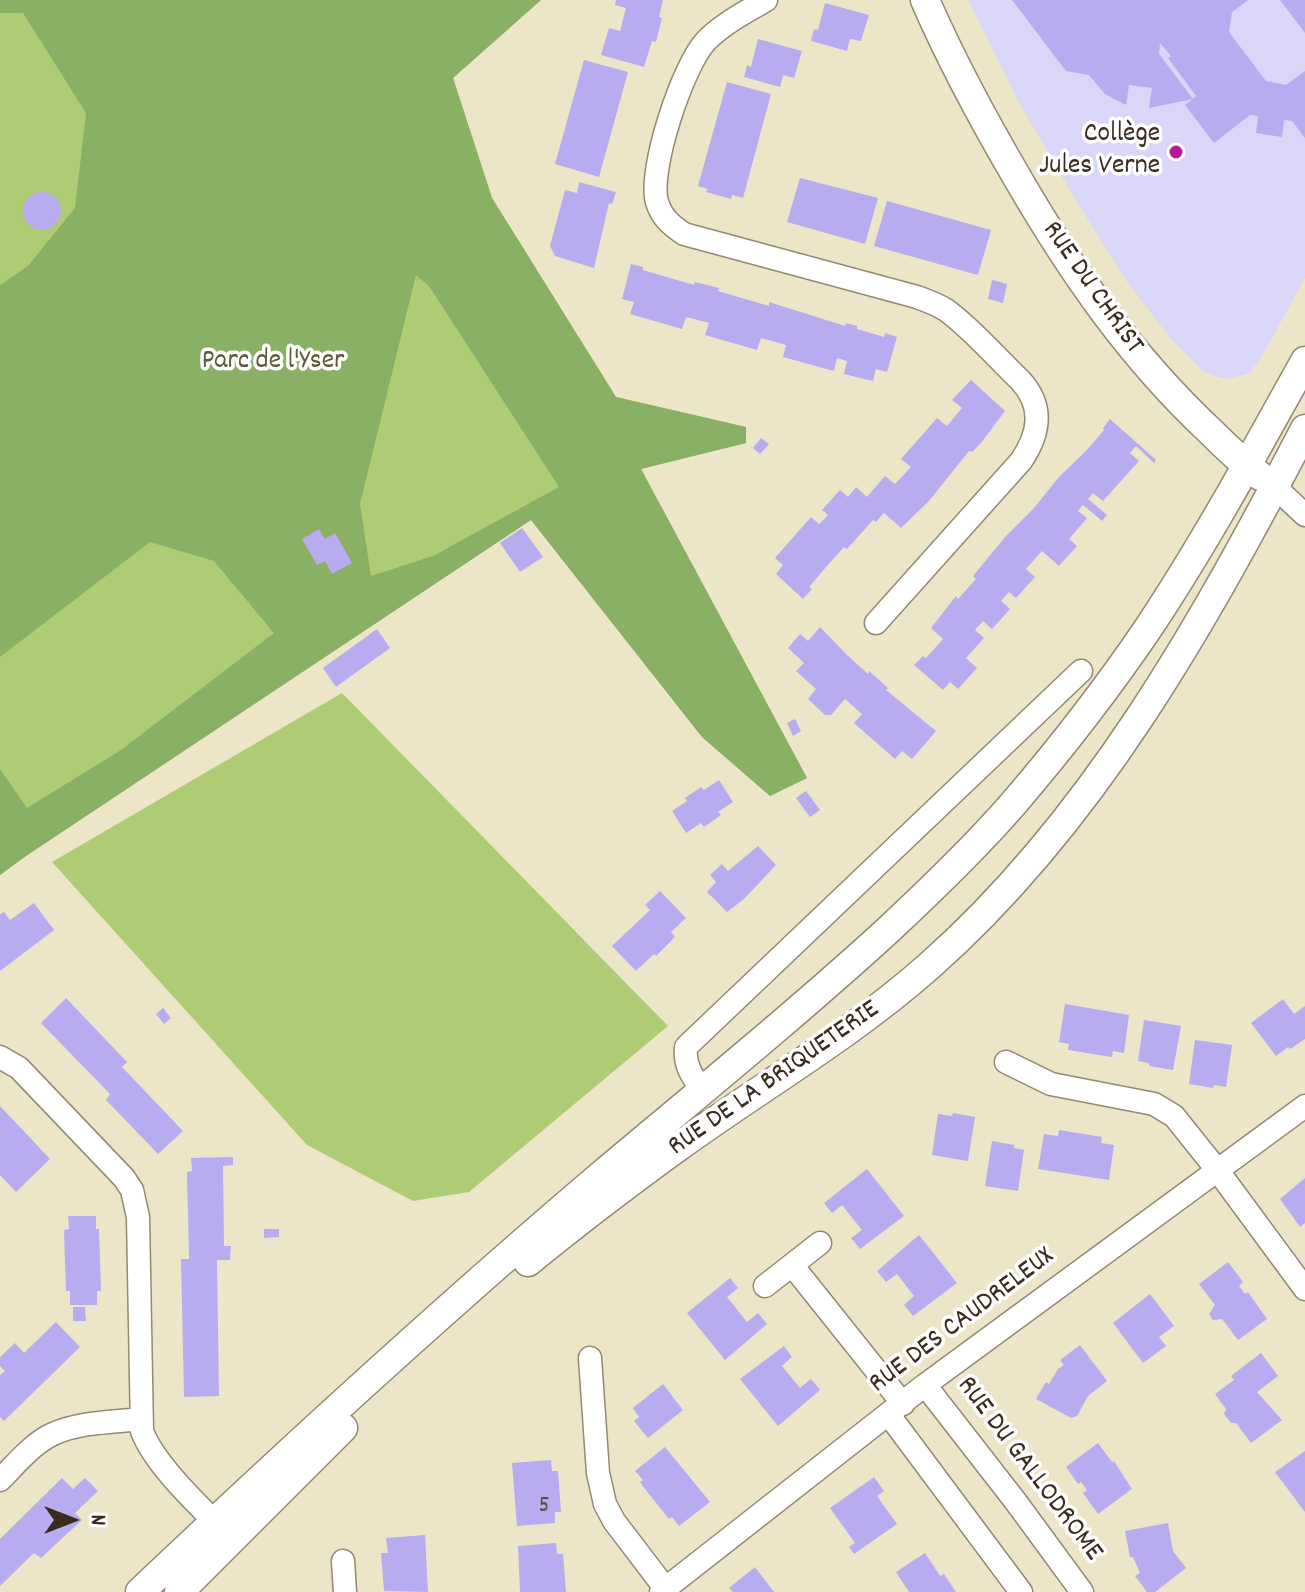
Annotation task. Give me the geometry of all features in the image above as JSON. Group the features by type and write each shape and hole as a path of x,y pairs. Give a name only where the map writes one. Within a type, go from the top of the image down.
{"street":[{"path":"766,0 706,40 688,68 679,87 656,171 656,200 662,215 684,234 930,302 952,315 989,350 1029,390 1035,403 1035,434 1021,461 876,623"},
{"name":"RUE DU CHRIST","path":"925,0 994,138 1092,297 1175,399 1275,487"},
{"name":"RUE DE LA BRIQUETERIE","path":"179,1592 223,1531 363,1385 534,1233 857,958 962,859 1011,806 1068,738 1147,630 1248,466 1305,361"},
{"name":"RUE DE LA BRIQUETERIE","path":"140,1592 223,1531 514,1274 679,1147 848,1031 965,933 1042,851 1135,724 1206,610 1305,429"},
{"path":"1275,487 1305,515"},
{"name":"RUE DE LA BRIQUETERIE","path":"702,1090 687,1066 686,1047 1081,671"},
{"path":"0,1057 19,1068 132,1190 138,1217 142,1431 155,1456 223,1531"},
{"path":"1006,1062 1051,1084 1164,1108 1218,1171 1305,1289"},
{"path":"644,1173 661,1147 697,1114 702,1090 763,1090"},
{"name":"RUE DES CAUDRELEUX","path":"665,1591 925,1385 1305,1106"},
{"path":"765,1286 820,1243"},
{"path":"792,1265 896,1409 1021,1592"},
{"path":"590,1358 600,1491 614,1521 665,1591"},
{"name":"RUE DU GALLODROME","path":"925,1385 1082,1592"},
{"path":"0,1480 39,1443 52,1435 85,1426 141,1419"},
{"path":"343,1561 345,1592"}],"shaded area":[{"name":"Collège Jules Verne","path":"968,0 1305,0 1305,278 1260,360 1249,373 1228,379 1201,369 1171,339 1125,279 1018,101"}],"green space":[{"name":"Parc de l'Yser","path":"0,0 541,0 453,78 492,198 616,397 746,427 746,443 641,469 807,778 770,796 702,737 531,520 0,875"},
{"name":"Parc de l'Yser","path":"0,0 541,0 453,78 492,198 616,397 746,427 746,443 641,469 807,778 770,796 702,737 531,520 0,875 0,769 27,808 121,750 274,633 214,561 150,542 0,657 0,285 28,266 75,208 86,113 23,13 0,13","holes":["416,275 429,286 559,487 433,556 371,576 360,504"]},
{"path":"342,693 668,1026 469,1192 413,1201 307,1145 52,862"}],"building":[{"path":"616,0 663,0 656,42 652,41 644,67 601,55 609,28 620,31 626,8 615,5"},
{"path":"1012,0 1248,0 1232,12 1229,32 1266,81 1286,85 1305,71 1305,138 1292,121 1284,120 1282,137 1256,133 1258,116 1250,115 1214,143 1185,105 1193,99 1149,108 1152,88 1129,85 1126,105 1105,94 1089,75 1066,71","holes":["1160,43 1196,96 1193,99 1159,54"]},
{"path":"1280,0 1305,0 1305,33"},
{"path":"825,3 869,15 861,41 850,39 847,51 811,41 814,29 818,30"},
{"path":"758,39 802,51 794,78 783,75 780,87 744,77 747,65 751,67"},
{"path":"584,60 628,72 599,177 555,164"},
{"path":"727,82 771,94 743,198 732,195 731,199 706,192 708,189 698,186"},
{"path":"800,178 878,198 865,244 787,222"},
{"path":"579,182 616,192 612,204 609,203 594,268 555,256 550,246 565,190 577,193"},
{"path":"42,192 55,198 61,211 55,224 42,230 29,224 23,211 29,198"},
{"path":"887,201 991,230 978,275 874,246"},
{"path":"631,264 694,285 695,282 719,288 718,291 769,306 769,302 845,326 846,323 857,326 857,329 884,337 885,333 897,337 887,372 876,369 873,381 844,374 847,361 837,358 834,371 783,357 786,345 761,338 757,350 705,335 709,323 686,317 682,329 630,314 634,302 622,299"},
{"path":"992,280 1007,284 1003,303 988,299"},
{"path":"971,380 1005,411 981,443 972,452 969,451 929,501 901,528 884,513 876,522 873,520 827,566 803,599 776,574 783,565 775,558 811,517 819,524 828,515 822,510 840,490 848,497 856,487 867,497 885,476 895,484 911,467 901,459 937,418 947,426 962,408 952,400"},
{"path":"1110,419 1156,460 1154,463 1136,446 1130,453 1139,461 1103,501 1093,493 1088,499 1107,515 1102,521 1083,505 1078,511 1087,518 1069,539 1077,546 1059,566 1042,551 1026,569 1035,577 1016,598 1009,592 1001,601 1010,609 992,629 983,621 975,630 984,638 966,658 977,668 958,689 950,682 943,690 914,665 923,656 926,658 943,639 931,628 956,596 958,599 976,579 973,576 1006,536 1086,451"},
{"path":"761,438 769,444 760,454 753,448"},
{"path":"522,528 543,557 520,572 500,543"},
{"path":"319,529 325,539 335,533 352,563 332,574 325,561 317,565 302,539"},
{"path":"820,627 868,674 869,671 888,688 886,690 936,731 912,759 902,751 895,759 854,723 862,714 845,699 831,715 825,715 808,699 816,689 796,671 804,663 788,648 800,634 808,641"},
{"path":"377,629 390,648 336,687 323,668"},
{"path":"795,719 801,731 793,736 787,723"},
{"path":"719,780 733,802 704,827 701,823 686,833 672,811 701,787 704,790"},
{"path":"806,791 820,810 810,817 796,798"},
{"path":"758,846 776,865 727,912 707,892 716,882 710,875 722,864 728,871"},
{"path":"660,891 686,918 671,932 675,937 636,971 612,946 650,910 645,905"},
{"path":"34,903 54,930 0,971 0,914 4,912 10,920"},
{"path":"66,998 127,1062 122,1067 183,1131 158,1154 106,1100 110,1094 41,1023"},
{"path":"1283,999 1294,1014 1305,1006 1305,1039 1276,1056 1251,1023"},
{"path":"1065,1004 1129,1015 1124,1053 1113,1051 1112,1057 1068,1050 1069,1044 1059,1042"},
{"path":"163,1008 171,1018 164,1024 156,1014"},
{"path":"1144,1020 1181,1026 1173,1070 1138,1061"},
{"path":"1195,1040 1232,1045 1226,1087 1189,1084"},
{"path":"0,1106 50,1159 16,1192 0,1175"},
{"path":"953,1113 975,1117 968,1161 932,1155 938,1114 952,1116"},
{"path":"1059,1130 1102,1137 1101,1143 1114,1145 1109,1180 1038,1169 1044,1134 1058,1136"},
{"path":"992,1141 1024,1150 1018,1191 985,1186"},
{"path":"233,1157 233,1165 223,1166 224,1246 231,1246 230,1260 217,1260 219,1396 184,1397 181,1259 189,1259 187,1172 192,1171 191,1158"},
{"path":"867,1169 904,1216 860,1249 851,1238 862,1230 842,1205 832,1213 824,1203"},
{"path":"1305,1178 1305,1223 1300,1227 1280,1199"},
{"path":"68,1216 96,1216 101,1291 97,1291 97,1305 70,1305 70,1291 66,1291 64,1230 69,1229"},
{"path":"264,1229 279,1229 279,1237 264,1238"},
{"path":"919,1235 957,1283 913,1316 904,1305 914,1296 897,1274 886,1282 877,1271"},
{"path":"1228,1262 1243,1282 1239,1286 1245,1294 1248,1292 1267,1319 1238,1340 1222,1319 1213,1320 1209,1314 1215,1305 1199,1284"},
{"path":"730,1278 738,1288 727,1297 747,1322 758,1313 767,1324 725,1360 687,1313"},
{"path":"999,1281 1005,1288 992,1298 986,1291"},
{"path":"1150,1294 1174,1326 1159,1337 1166,1346 1143,1363 1113,1323"},
{"path":"73,1307 85,1307 86,1321 73,1321"},
{"path":"56,1322 80,1347 4,1421 0,1417 0,1375 5,1371 0,1366 0,1357 15,1343 24,1353"},
{"path":"1080,1345 1107,1381 1088,1396 1077,1416 1071,1418 1036,1399 1046,1382 1049,1384 1064,1365 1060,1360"},
{"path":"784,1346 792,1357 782,1366 800,1388 811,1379 820,1390 778,1426 740,1379"},
{"path":"1261,1353 1278,1376 1257,1392 1282,1420 1251,1443 1236,1423 1231,1423 1224,1414 1226,1409 1215,1394 1234,1380 1231,1376"},
{"path":"663,1384 683,1410 648,1438 634,1421 639,1417 633,1408"},
{"path":"1098,1443 1132,1489 1098,1514 1083,1493 1087,1490 1081,1482 1078,1484 1066,1467"},
{"path":"665,1447 710,1502 679,1526 672,1517 669,1519 645,1489 640,1482 643,1480 635,1471"},
{"path":"1305,1451 1305,1512 1275,1472"},
{"path":"551,1460 552,1471 558,1471 561,1512 555,1512 555,1523 517,1526 512,1463"},
{"path":"874,1477 884,1491 877,1496 897,1524 854,1554 849,1547 855,1543 830,1508"},
{"path":"62,1478 73,1489 85,1478 98,1491 75,1513 82,1520 41,1558 34,1553 0,1586 0,1539"},
{"path":"1168,1523 1173,1551 1186,1568 1155,1592 1147,1592 1135,1576 1140,1573 1133,1557 1130,1557 1125,1531"},
{"path":"425,1535 428,1592 384,1591 381,1553 388,1553 386,1538"},
{"path":"556,1543 557,1554 563,1554 566,1592 520,1592 518,1546"},
{"path":"925,1553 940,1576 944,1574 956,1592 909,1592 896,1572"},
{"path":"755,1567 774,1592 733,1592 729,1588"}],"place":[{"name":"Collège Jules Verne","path":"1176,152"}]}
